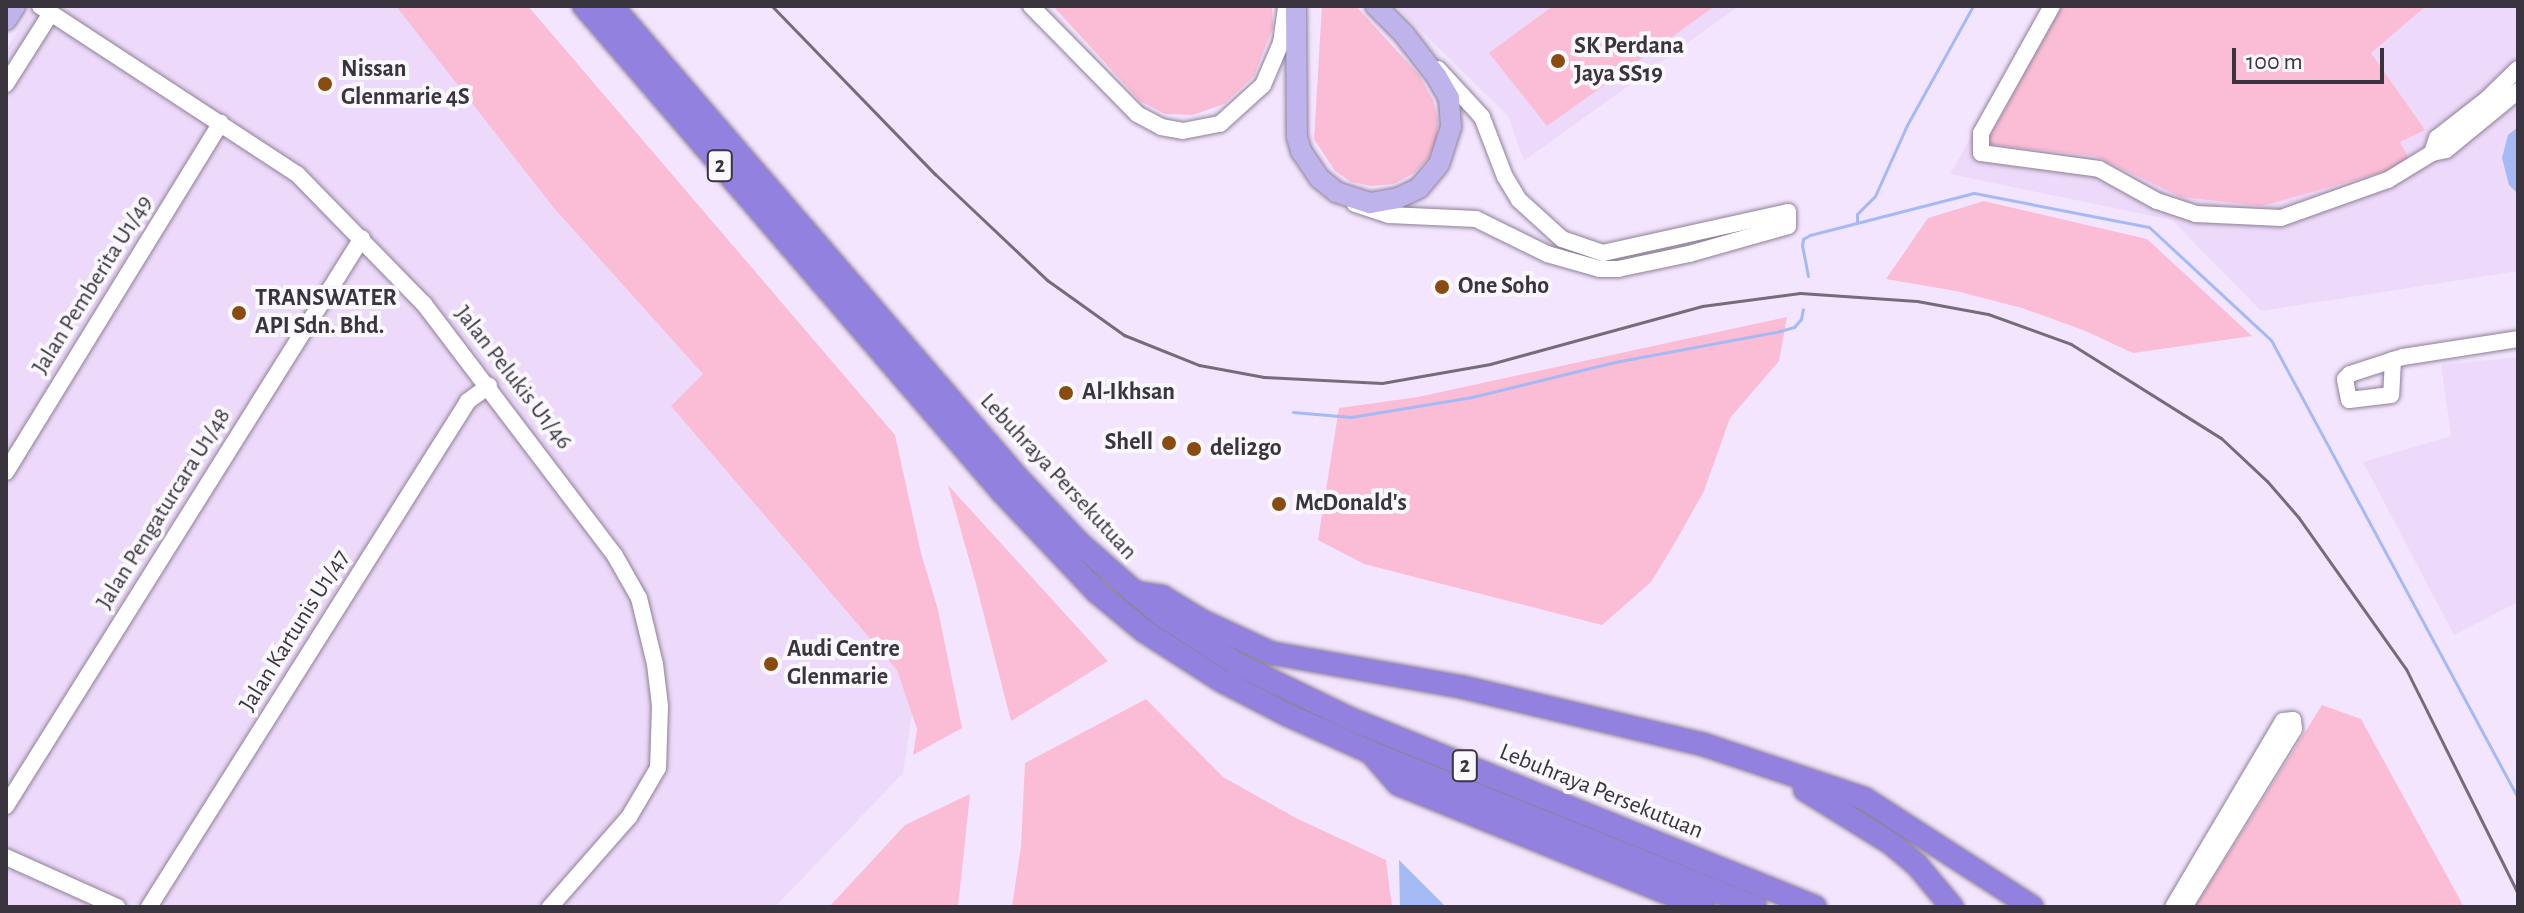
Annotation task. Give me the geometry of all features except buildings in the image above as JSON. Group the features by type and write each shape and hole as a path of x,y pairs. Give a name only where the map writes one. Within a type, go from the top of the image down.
{"highway":[{"name":"Lebuhraya Persekutuan","path":"584,6 973,460 1097,592 1144,631 1222,681 1370,752 1755,907"},
{"name":"Lebuhraya Persekutuan","path":"612,6 1017,477 1078,542 1132,592 1225,657 1313,702 1815,907"},
{"path":"1132,592 1163,597 1202,621 1271,653 1462,687 1702,744 1865,799 2032,907"},
{"path":"1702,744 1823,799 1864,824 1917,865 1952,907"},
{"path":"1370,752 1398,784 1703,907"}],"main road":[{"path":"6,20 15,6"},
{"path":"1296,6 1297,127 1301,151 1319,178 1343,195 1370,203 1409,194 1426,180 1447,146 1451,127 1449,98 1404,34 1376,6"}],"street":[{"path":"1031,6 1137,114 1161,127 1183,131 1220,124 1263,85 1281,43 1286,6"},
{"path":"2052,6 1981,133 1978,146 1984,154 2099,169 2157,201 2196,214 2281,218 2388,180 2432,153 2446,150 2518,91"},
{"path":"6,84 45,9"},
{"name":"Jalan Pelukis U1/46","path":"45,9 298,175 424,304 614,554 639,598 655,664 660,706 658,768 629,817 561,903"},
{"path":"1404,34 1482,117 1505,177 1519,200 1562,239 1603,253 1788,212"},
{"path":"2432,153 2437,138 2487,99 2518,69"},
{"name":"Jalan Pemberita U1/49","path":"6,472 221,123"},
{"path":"1343,195 1380,213 1476,219 1547,254 1600,269 1618,269 1689,254 1784,229 1790,222 1788,195"},
{"path":"1685,236 1689,254"},
{"name":"Jalan Pengaturcara U1/48","path":"6,806 362,238"},
{"path":"2393,360 2518,339"},
{"name":"Jalan Kartunis U1/47","path":"149,907 468,401 489,386"},
{"path":"2173,907 2283,721 2290,718 2295,723 2294,729 2184,907"},
{"path":"1830,787 1846,785 1870,795 2045,907"},
{"path":"6,857 117,907"}],"shaded area":[{"path":"33,6 483,6 915,694 903,773 775,907 6,907 6,50"},
{"path":"396,6 528,6 895,435 921,553 938,610 962,728 913,755 917,729 897,670 671,406 703,374 554,208"},
{"path":"1053,6 1272,6 1273,27 1254,76 1224,104 1193,115 1165,114 1140,101"},
{"path":"1322,6 1356,6 1419,75 1433,100 1438,120 1437,138 1429,157 1414,173 1394,184 1371,186 1351,182 1335,171 1314,139"},
{"name":"SK Perdana Jaya SS19","path":"1396,6 1739,6 1524,161 1508,116"},
{"path":"1553,6 1715,6 1547,126 1489,53"},
{"path":"2046,6 2518,6 2518,271 2261,311 2172,220 1950,174"},
{"path":"2062,6 2426,6 2371,53 2425,130 2400,142 2412,164 2262,206 2181,197 2095,156 1986,144"},
{"path":"1984,201 2147,239 2252,336 2133,353 2083,330 2022,308 1956,291 1886,279 1928,218"},
{"path":"1787,317 1779,361 1730,418 1704,491 1676,541 1651,582 1602,625 1364,564 1318,540 1339,408 1418,397"},
{"path":"2518,357 2518,602 2454,635 2363,462 2451,436 2441,365"},
{"path":"948,485 1108,661 1011,721 976,584"},
{"path":"1146,699 1223,777 1296,818 1386,860 1392,907 1012,907 1021,846 1025,763"},
{"path":"2322,705 2361,719 2464,907 2195,907"},
{"path":"970,794 958,907 829,907 905,825"}],"water":[{"path":"2518,127 2518,194 2509,185 2502,158 2508,135"},
{"path":"1399,860 1446,907 1400,907"}],"waterway":[{"path":"1857,222 1857,214 1875,196 1907,125 1973,6"},
{"path":"1808,276 1802,246 1803,239 1810,235 1974,193 2149,227 2271,340 2518,798"},
{"path":"1293,412 1351,417 1472,397 1615,362 1780,331 1794,327 1801,319 1803,309"}],"railway":[{"path":"772,6 935,174 1047,280 1124,335 1199,365 1264,377 1382,383 1490,364 1702,306 1800,293 1917,301 1988,314 2071,344 2221,438 2267,481 2299,518 2406,669 2518,894"}],"place":[{"name":"SK Perdana Jaya SS19","path":"1558,61"},
{"name":"Nissan Glenmarie 4S","path":"325,84"},
{"name":"One Soho","path":"1442,287"},
{"name":"TRANSWATER API Sdn. Bhd.","path":"239,313"},
{"name":"Al-Ikhsan","path":"1066,393"},
{"name":"Shell","path":"1169,443"},
{"name":"deli2go","path":"1194,449"},
{"name":"McDonald's","path":"1279,504"},
{"name":"Audi Centre Glenmarie","path":"771,664"}]}
